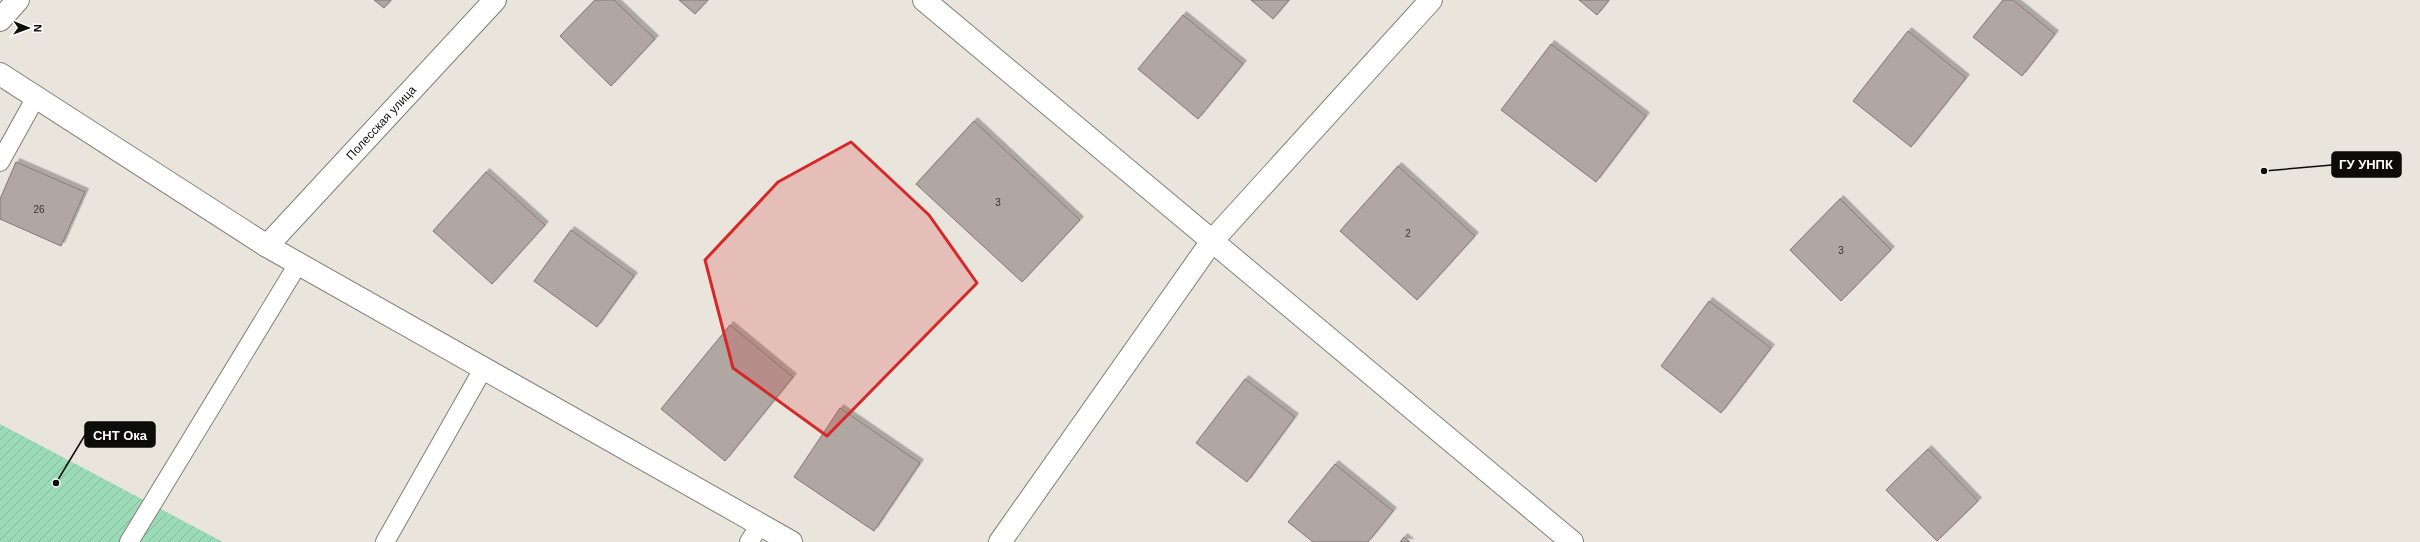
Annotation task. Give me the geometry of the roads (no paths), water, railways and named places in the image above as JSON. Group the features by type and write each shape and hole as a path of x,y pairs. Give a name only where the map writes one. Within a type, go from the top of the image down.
{"street":[{"path":"0,20 18,0"},
{"name":"Полесская улица","path":"267,246 495,0"},
{"path":"924,0 1572,542"},
{"path":"1000,542 1212,241 1431,0"},
{"path":"0,74 267,246 483,369 755,533 791,542"}],"lane":[{"path":"0,162 36,97"},
{"path":"129,542 298,264"},
{"path":"385,542 483,369"}],"place":[{"name":"ГУ УНПК","path":"2264,171"},
{"name":"СНТ Ока","path":"56,483"}]}
